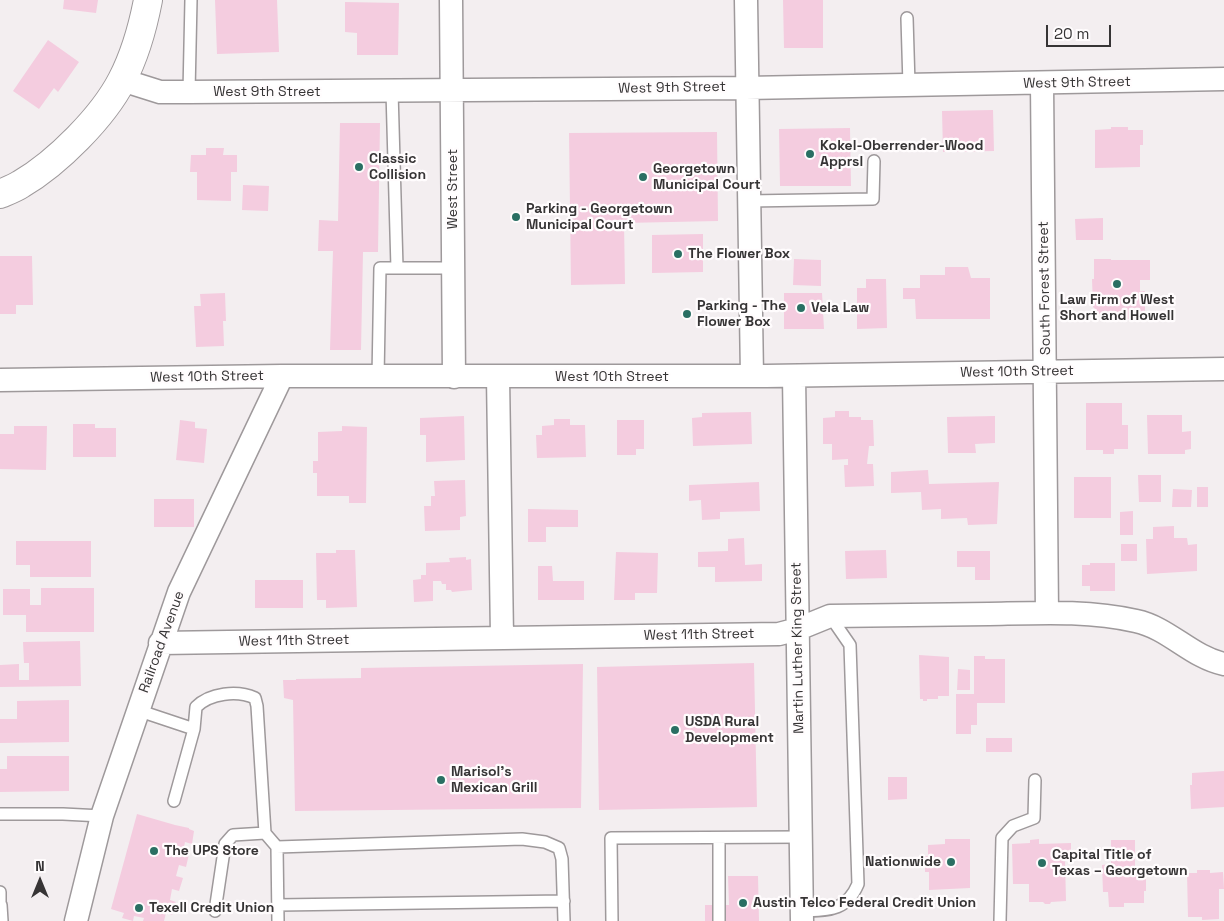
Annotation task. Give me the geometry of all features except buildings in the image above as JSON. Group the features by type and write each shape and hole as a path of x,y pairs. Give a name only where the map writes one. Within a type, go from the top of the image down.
{"street":[{"path":"0,194 21,185 52,162 81,135 99,114 122,80 143,23 148,0"},
{"name":"West Street","path":"451,0 454,377"},
{"path":"746,0 752,376"},
{"name":"West 9th Street","path":"122,80 160,92 189,92 908,86 1224,79"},
{"name":"South Forest Street","path":"1042,84 1047,612"},
{"name":"West 10th Street","path":"0,380 282,376 794,376 1224,369"},
{"name":"Railroad Avenue","path":"76,921 102,816 179,592 282,376"},
{"name":"Martin Luther King Street","path":"794,376 802,916"},
{"path":"498,377 502,637"},
{"name":"West 11th Street","path":"160,643 780,634 830,616 1047,612 1100,614 1139,621 1172,636 1194,652 1224,664"}],"lane":[{"path":"189,92 191,0"},
{"path":"907,18 908,86"},
{"path":"392,91 397,268"},
{"path":"748,201 873,198 874,161"},
{"path":"378,377 380,268 453,268"},
{"path":"802,916 839,907 852,897 858,884 850,645 830,616"},
{"path":"174,801 194,729 196,707 203,700 212,696 246,694 255,698 265,833 277,847 278,921"},
{"path":"138,710 194,729"},
{"path":"1000,921 1002,838 1013,826 1034,818 1035,780"},
{"path":"0,814 102,816"},
{"path":"215,911 225,844 233,835 265,833"},
{"path":"612,921 611,838 801,837"},
{"path":"719,921 720,838"},
{"path":"277,847 522,839 545,842 559,848 562,859 564,921"},
{"path":"0,892 2,921"},
{"path":"278,905 564,901"}],"place":[{"name":"Kokel-Oberrender-Wood Apprsl","path":"810,154"},
{"name":"Classic Collision","path":"359,167"},
{"name":"Georgetown Municipal Court","path":"643,177"},
{"name":"Parking - Georgetown Municipal Court","path":"516,217"},
{"name":"The Flower Box","path":"678,254"},
{"name":"Law Firm of West Short and Howell","path":"1117,284"},
{"name":"Vela Law","path":"801,308"},
{"name":"Parking - The Flower Box","path":"687,314"},
{"name":"USDA Rural Development","path":"675,730"},
{"name":"Marisol’s Mexican Grill","path":"441,780"},
{"name":"The UPS Store","path":"154,851"},
{"name":"Nationwide","path":"951,862"},
{"name":"Capital Title of Texas – Georgetown","path":"1042,863"},
{"name":"Austin Telco Federal Credit Union","path":"743,903"},
{"name":"Texell Credit Union","path":"139,908"}]}
